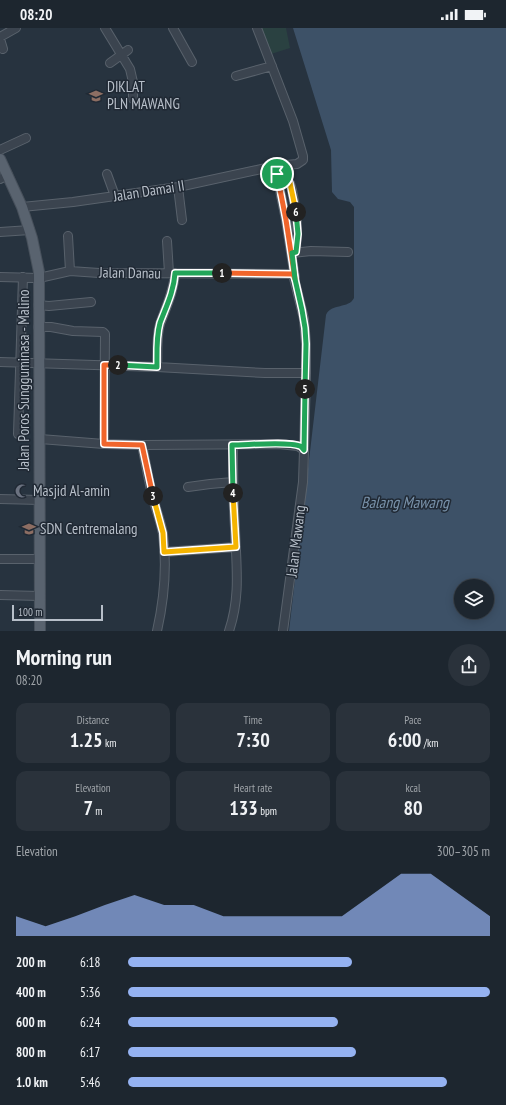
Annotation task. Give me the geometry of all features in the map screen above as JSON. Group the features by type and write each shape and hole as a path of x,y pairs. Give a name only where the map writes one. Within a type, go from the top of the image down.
{"main road":[{"name":"Jalan Poros Sungguminasa - Malino","path":"0,159 4,177 22,207 30,230 39,278 38,327 40,500 37,595 40,631"}],"street":[{"path":"3,49 0,38 16,28"},
{"path":"105,28 125,52 132,76 133,99"},
{"path":"173,28 192,62"},
{"path":"236,76 272,66 257,28"},
{"path":"110,63 125,52"},
{"name":"Jalan Damai II","path":"22,207 178,187 217,180 241,173 276,170 300,163 303,160 303,156 293,121 272,66"},
{"path":"0,150 26,138"},
{"path":"276,170 294,253"},
{"path":"276,170 290,183 292,190 297,218 294,253"},
{"path":"107,174 115,196"},
{"path":"178,187 182,220"},
{"path":"0,232 30,230"},
{"path":"68,236 70,271"},
{"path":"157,367 160,325 172,291 172,273 167,241"},
{"path":"294,253 311,251 346,252"},
{"name":"Jalan Mawang","path":"283,631 303,482 304,450 306,344 304,324 294,276 294,253"},
{"name":"Jalan Danau","path":"0,277 39,278 70,271 294,276"},
{"path":"18,434 23,277"},
{"path":"38,305 49,306 92,302"},
{"path":"38,327 51,326 73,331 104,332 106,338 104,365 104,444"},
{"path":"0,362 39,362 265,373 306,373"},
{"path":"40,439 104,444 142,445 278,444 295,445 304,450"},
{"path":"142,445 161,526 164,552 162,603 157,631"},
{"path":"229,631 236,607 237,596 232,445"},
{"path":"188,487 233,482"},
{"path":"0,499 40,500"},
{"path":"164,552 236,547"},
{"path":"0,559 39,559"},
{"path":"0,595 37,595"}],"green space":[{"path":"261,28 286,28 290,48 271,54"}],"water":[{"name":"Balang Mawang","path":"293,28 506,28 506,631 289,631 326,315 328,311 348,304 354,298 354,207 350,202 338,199 332,192 331,150"}],"place":[{"name":"DIKLAT PLN MAWANG","path":"96,96"},
{"name":"Masjid Al-amin","path":"22,491"},
{"name":"SDN Centremalang","path":"29,529"}],"route":[{"path":"277,174 288,180 290,183 297,218 298,234 296,252 292,253 295,279 304,319 306,344 304,450 295,445 232,445 236,547 164,552 163,533 154,501 142,445 104,444 104,365 157,367 160,325 169,302 175,273 293,274 295,279 292,253 277,174"}]}
